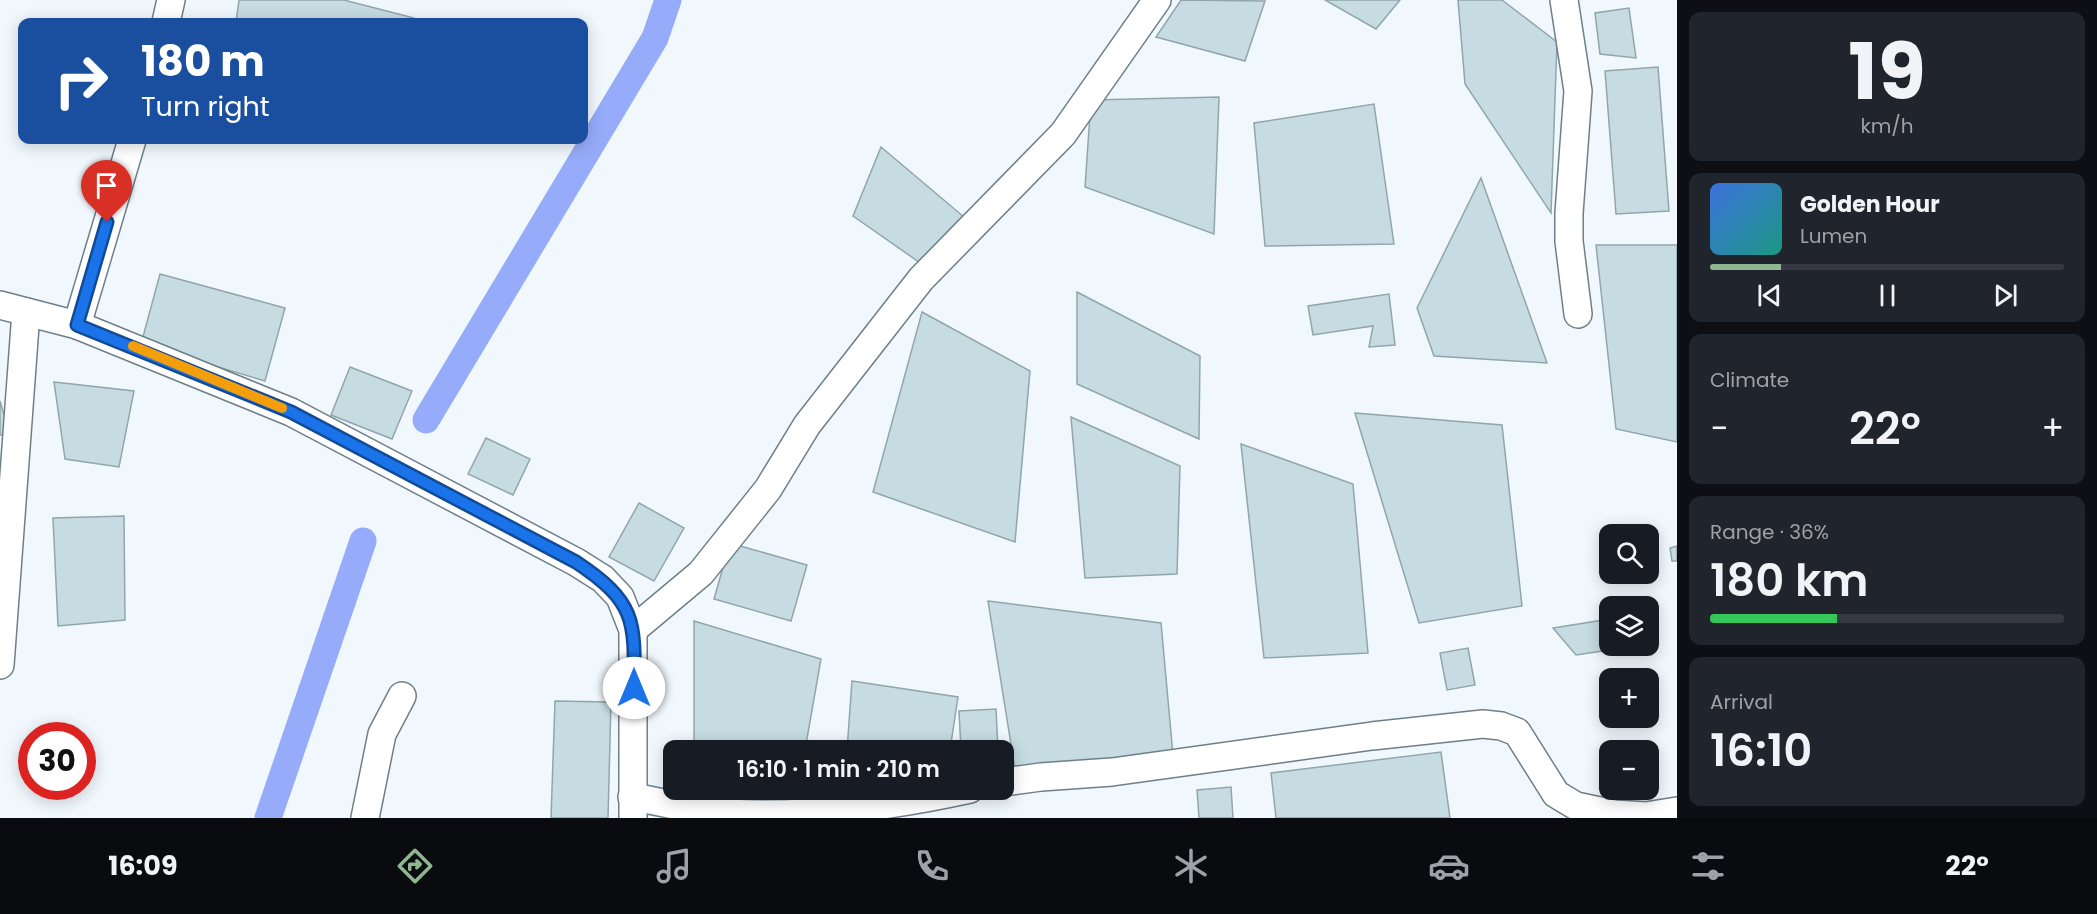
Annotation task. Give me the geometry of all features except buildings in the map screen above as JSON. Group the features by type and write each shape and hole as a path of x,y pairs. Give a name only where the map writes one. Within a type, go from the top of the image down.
{"street":[{"path":"167,18 171,0"},
{"path":"633,630 701,573 768,489 807,425 921,279 1063,134 1157,0"},
{"path":"1564,0 1578,91 1569,241 1578,314"},
{"path":"77,325 131,144"},
{"path":"0,305 77,325 291,412 576,562 603,579 620,597 633,630 633,807 768,814 872,805 903,800"},
{"path":"0,664 26,312"},
{"path":"365,818 382,734 402,696"},
{"path":"1014,781 1112,772 1483,723 1517,732 1556,794 1576,806 1614,814 1646,816 1677,811"}],"waterway":[{"path":"426,420 655,38 668,0"},
{"path":"268,818 363,541"}],"slow traffic":[{"path":"133,346 282,408"}],"route":[{"path":"107,222 77,325 139,348 291,412 576,562 603,579 620,597 633,630 634,688"}]}
